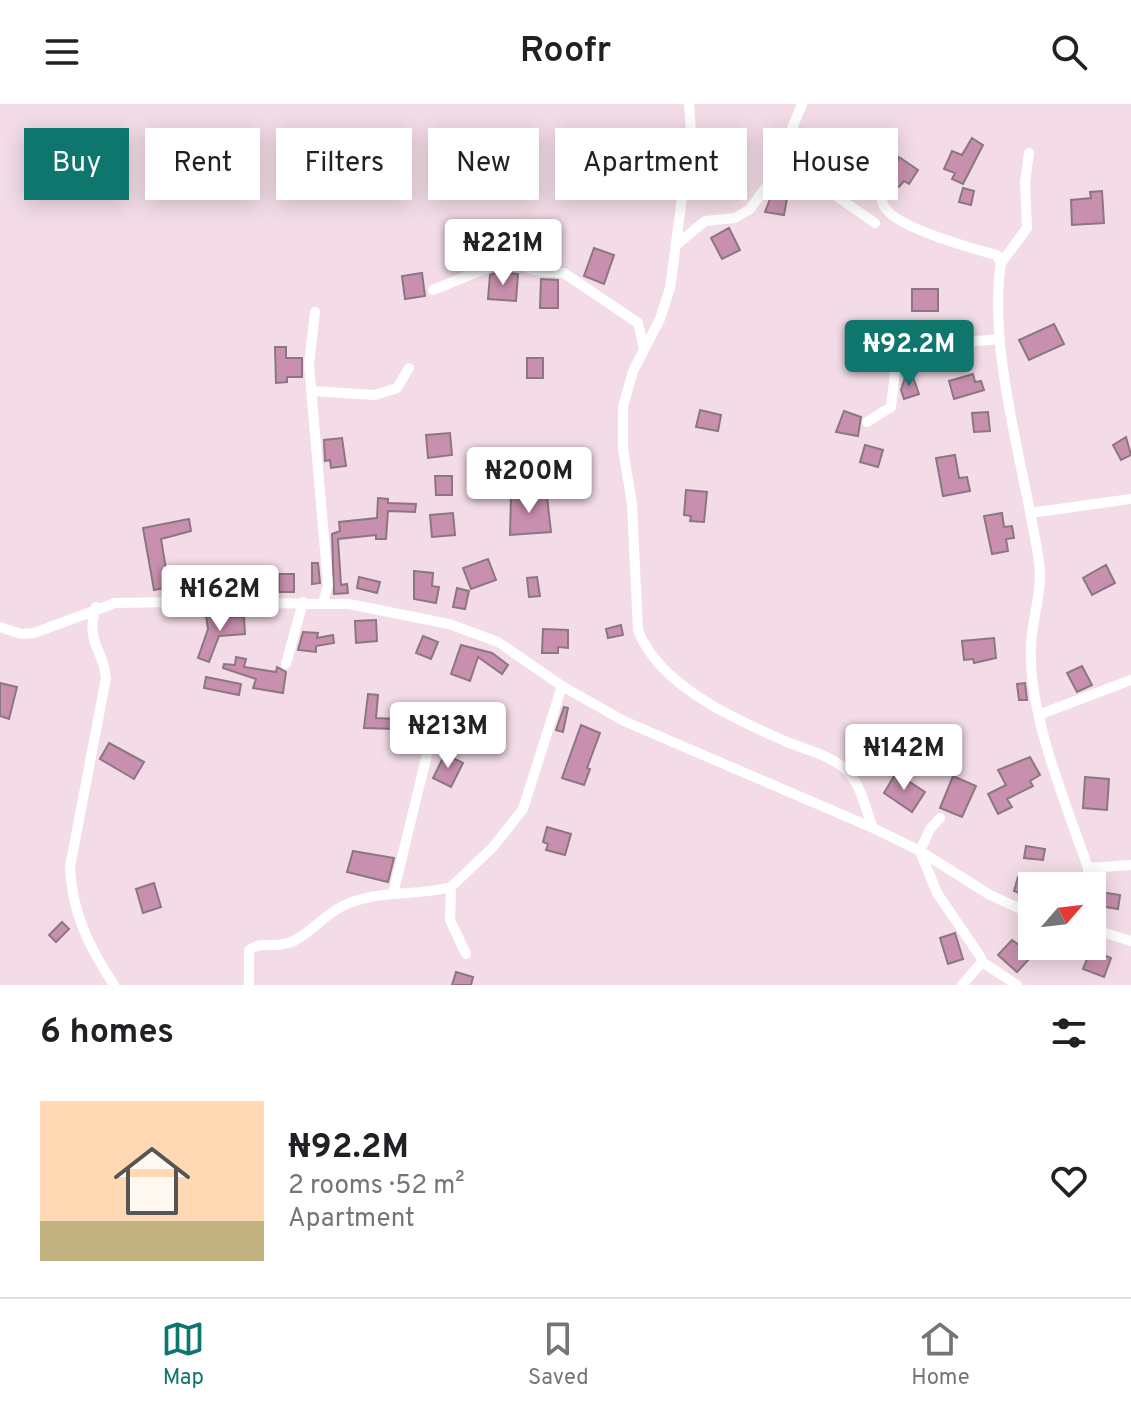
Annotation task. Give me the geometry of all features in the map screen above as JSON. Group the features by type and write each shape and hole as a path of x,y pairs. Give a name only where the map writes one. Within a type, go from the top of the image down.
{"street":[{"path":"689,104 691,130 667,298 633,371 623,407 623,449 632,504 638,630 644,646 687,691 759,730 845,768 857,784 873,828"},
{"path":"792,128 802,104"},
{"path":"1029,153 1025,183 1027,228 1001,263 997,291 1000,339 1041,583 1031,645 1041,714 1088,872"},
{"path":"675,246 705,221 735,218 750,209 763,191"},
{"path":"842,200 875,223"},
{"path":"883,200 886,209 901,221 997,255 1001,263"},
{"path":"433,290 499,263 516,263 534,270 564,273 638,323 644,349"},
{"path":"315,312 309,364 328,585 323,603"},
{"path":"867,422 891,407 896,364 906,347 1000,339"},
{"path":"311,391 375,395 397,388 409,368"},
{"path":"1030,513 1131,499"},
{"path":"286,664 303,602"},
{"path":"0,638 6,629 34,633 96,607 115,603 323,603 408,614 449,624 498,642 562,686 624,721 873,828 920,851 980,890 1018,908"},
{"path":"96,607 91,623 92,643 105,666 106,678 70,867 71,893 77,921 114,985"},
{"path":"1041,714 1131,680"},
{"path":"249,985 249,950 257,944 289,944 326,914 373,895 425,894 451,887 502,837 523,809 562,686"},
{"path":"393,894 432,734"},
{"path":"940,818 930,829 920,851 937,893 982,962 1017,985"},
{"path":"1088,868 1131,865"},
{"path":"451,887 450,920 466,954"},
{"path":"1106,933 1131,941"},
{"path":"962,985 982,962"}],"building":[{"path":"972,138 983,145 963,184 952,179 955,173 944,169 952,151 962,155"},
{"path":"899,157 918,170 909,184 904,181 899,187 898,186"},
{"path":"963,188 974,191 971,205 959,202"},
{"path":"1102,191 1104,223 1072,225 1071,200 1091,198 1090,192"},
{"path":"770,200 787,200 784,215 765,212"},
{"path":"729,228 740,250 722,259 711,238"},
{"path":"523,237 525,256 503,255 501,239"},
{"path":"594,248 614,255 604,284 584,276"},
{"path":"498,272 518,274 516,301 488,299 490,275"},
{"path":"422,273 425,296 405,299 402,276"},
{"path":"541,279 558,280 558,308 540,308"},
{"path":"912,289 938,289 938,311 912,311"},
{"path":"1054,324 1064,344 1029,360 1019,340"},
{"path":"275,347 286,347 286,358 302,358 302,377 287,377 287,382 276,383"},
{"path":"937,352 938,368 925,369 924,353"},
{"path":"527,358 543,358 543,378 527,378"},
{"path":"906,374 907,379 913,377 919,394 904,399 901,390"},
{"path":"973,374 975,382 981,381 984,390 954,399 949,381"},
{"path":"700,410 721,415 718,431 696,427"},
{"path":"844,411 861,417 858,436 836,432"},
{"path":"988,412 990,431 974,432 972,413"},
{"path":"450,433 452,455 428,458 426,435"},
{"path":"1126,437 1131,455 1121,460 1113,445"},
{"path":"342,438 346,466 331,468 330,460 325,461 324,440"},
{"path":"865,445 883,450 878,467 860,462"},
{"path":"955,455 959,478 967,477 970,491 943,496 936,458"},
{"path":"435,476 452,476 452,495 436,495"},
{"path":"686,490 707,492 704,522 690,521 691,516 684,515"},
{"path":"511,496 547,497 551,532 510,535"},
{"path":"378,498 388,499 388,503 416,504 415,512 388,511 386,539 376,539 376,535 338,539 341,585 347,584 348,593 334,594 332,534 340,531 339,522 377,518"},
{"path":"453,513 455,535 432,537 430,515"},
{"path":"1002,513 1004,527 1012,526 1014,538 1006,539 1008,551 992,554 984,516"},
{"path":"189,519 191,531 161,539 169,587 154,590 143,528"},
{"path":"488,559 496,580 471,589 463,568"},
{"path":"312,563 318,563 320,583 312,584"},
{"path":"1106,565 1115,583 1092,595 1083,578"},
{"path":"414,571 433,573 432,586 439,587 436,603 414,599"},
{"path":"279,574 294,574 294,592 279,592"},
{"path":"359,577 380,582 377,593 357,588"},
{"path":"537,577 540,596 529,597 527,578"},
{"path":"457,588 469,591 465,609 453,607"},
{"path":"206,616 244,617 245,634 219,636 209,662 198,658 208,629"},
{"path":"376,620 377,641 356,643 355,621"},
{"path":"621,625 623,635 608,638 606,629"},
{"path":"543,629 568,630 568,648 558,647 558,653 542,653"},
{"path":"303,632 318,633 317,638 333,635 334,643 316,646 316,652 298,650"},
{"path":"423,636 438,642 431,659 416,653"},
{"path":"994,638 996,658 974,663 973,659 964,660 962,641"},
{"path":"461,645 492,653 508,665 502,674 478,657 470,681 451,674"},
{"path":"236,657 246,659 244,667 276,672 277,667 286,672 283,693 253,688 256,679 223,668 224,664 235,665"},
{"path":"1082,666 1092,685 1077,692 1067,673"},
{"path":"206,677 241,684 239,695 204,688"},
{"path":"0,683 17,687 9,719 0,716"},
{"path":"1025,683 1027,700 1019,700 1017,684"},
{"path":"368,694 378,695 376,718 395,719 395,729 364,728"},
{"path":"564,707 568,708 563,732 556,730"},
{"path":"416,720 439,723 438,729 415,729"},
{"path":"581,725 600,733 584,785 562,778"},
{"path":"109,743 144,762 134,779 100,759"},
{"path":"445,754 463,763 451,787 433,778"},
{"path":"1030,757 1040,775 1030,781 1033,786 1007,799 1012,807 998,814 988,794 1006,785 998,770"},
{"path":"896,773 925,792 912,812 884,793"},
{"path":"953,776 976,786 962,817 940,808"},
{"path":"1085,777 1109,779 1107,810 1083,808"},
{"path":"547,827 571,834 565,855 546,850 548,844 543,842"},
{"path":"1026,846 1045,849 1043,860 1024,858"},
{"path":"353,851 394,858 388,882 347,872"},
{"path":"154,883 161,907 143,913 136,889"},
{"path":"1106,893 1120,895 1118,909 1106,907"},
{"path":"62,922 69,929 56,942 49,935"},
{"path":"955,933 963,959 948,964 940,938"},
{"path":"1012,940 1018,944 1018,960 1028,960 1017,972 998,955"},
{"path":"1106,956 1111,958 1104,977 1083,969 1087,960 1106,960"},
{"path":"456,972 473,977 471,985 452,985"}]}
